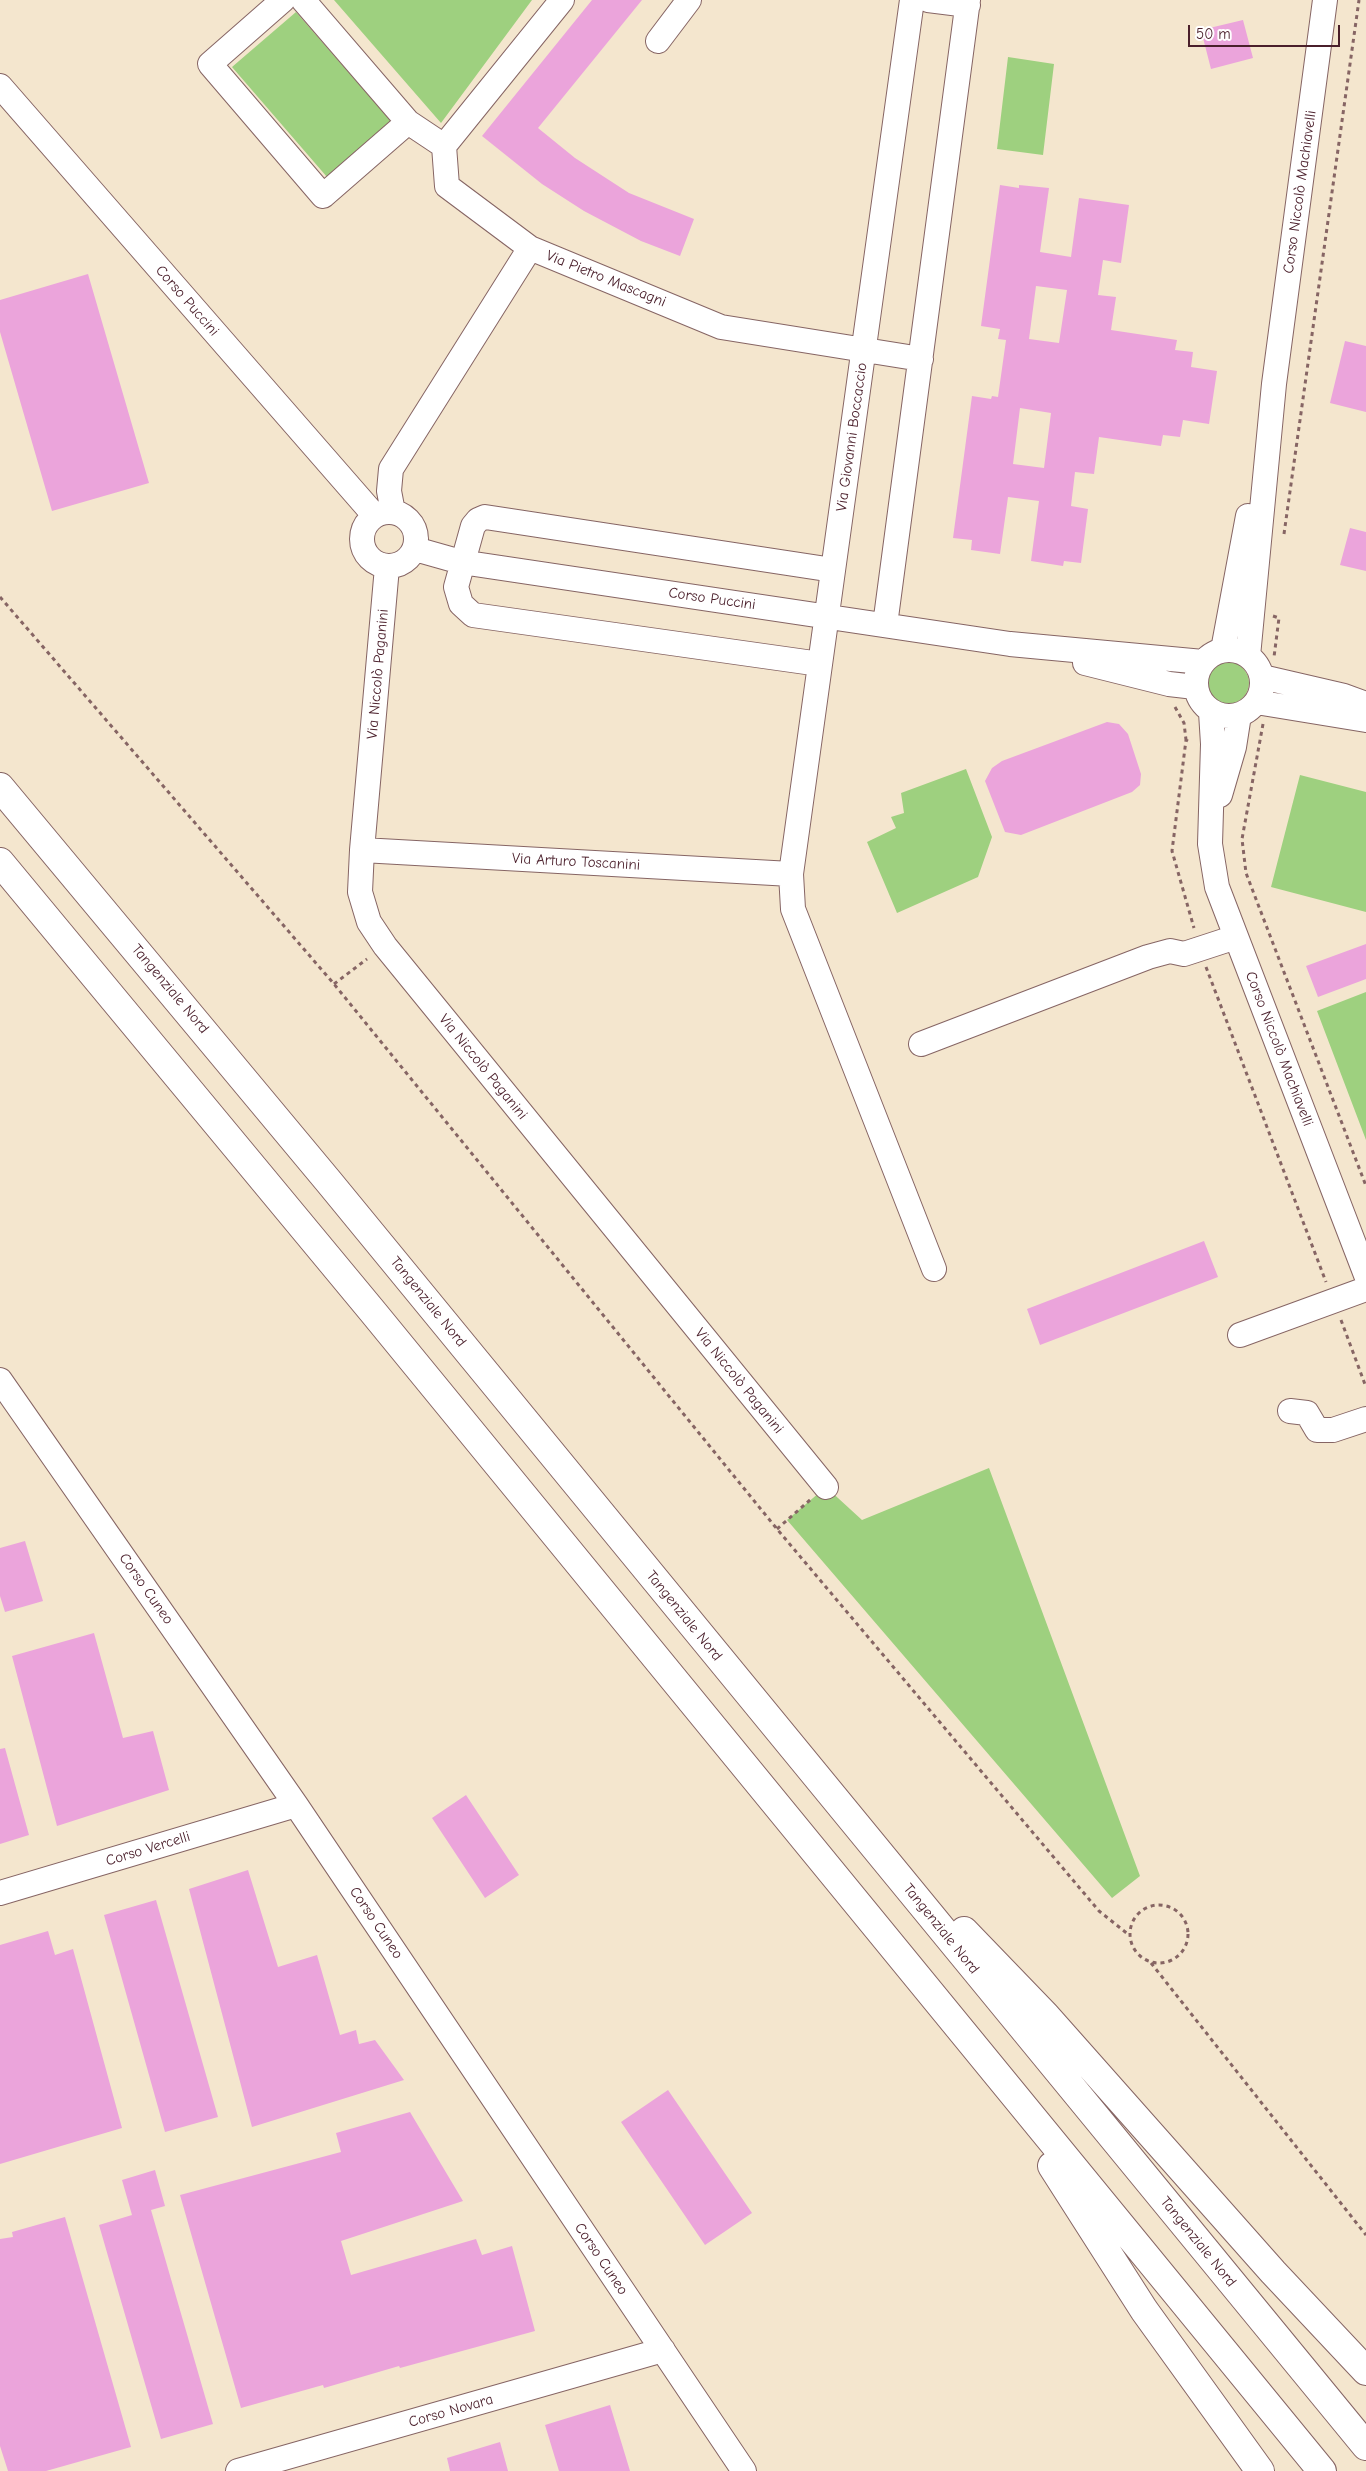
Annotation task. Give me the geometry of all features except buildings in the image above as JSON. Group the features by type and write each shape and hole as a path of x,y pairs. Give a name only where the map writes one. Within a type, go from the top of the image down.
{"highway":[{"name":"Tangenziale Nord","path":"0,787 335,1189 1366,2446"},
{"path":"0,862 366,1304 1322,2471"},
{"path":"816,1777 1046,2016 1273,2272 1366,2371"},
{"path":"987,2063 1144,2310 1260,2471"}],"street":[{"path":"283,0 210,64 323,196 408,122"},
{"path":"304,0 408,122 444,146"},
{"path":"530,248 447,186 444,146 562,0"},
{"path":"658,41 689,0"},
{"name":"Via Giovanni Boccaccio","path":"912,0 790,874 793,908 934,1269"},
{"path":"885,625 968,2 928,0"},
{"name":"Corso Niccolò Machiavelli","path":"1248,656 1274,384 1325,0"},
{"name":"Corso Puccini","path":"0,86 384,514"},
{"name":"Via Pietro Mascagni","path":"384,514 390,491 391,468 530,248 721,327 921,359"},
{"name":"Corso Niccolò Machiavelli","path":"1223,650 1274,384"},
{"path":"384,514 403,515 411,522 416,531 415,549 408,560 398,566 387,567 372,560 362,546 362,535 365,525 384,514"},
{"path":"820,664 473,615 462,604 456,587 461,562 473,526 485,517 833,570"},
{"name":"Corso Puccini","path":"415,549 461,562 1010,644"},
{"name":"Via Niccolò Paganini","path":"387,567 362,850 360,892 369,922 385,946 826,1488"},
{"path":"1010,644 1202,662"},
{"path":"1010,644 1169,684 1195,687"},
{"path":"1248,708 1262,689 1262,677 1258,666 1248,656 1236,650 1223,650 1212,654 1202,662 1197,673 1195,687 1201,702 1211,712 1225,716 1248,708 1366,720"},
{"path":"1262,677 1344,696 1366,704"},
{"name":"Corso Niccolò Machiavelli","path":"1248,708 1224,746 1210,844 1214,872 1236,937 1366,1275"},
{"name":"Corso Niccolò Machiavelli","path":"1211,712 1224,746"},
{"name":"Via Arturo Toscanini","path":"362,850 790,874"},
{"path":"921,1044 1148,957 1170,951 1192,951 1236,937"},
{"path":"1134,979 1175,965 1192,951"},
{"path":"1240,1335 1366,1289"},
{"name":"Corso Cuneo","path":"0,1380 296,1804 744,2471"},
{"path":"1290,1411 1307,1413 1317,1430 1333,1430 1366,1419"},
{"name":"Corso Vercelli","path":"0,1892 296,1804"},
{"name":"Corso Novara","path":"238,2471 662,2350"}],"path":[{"path":"1283,538 1359,0"},
{"path":"0,597 334,984 777,1529 1099,1911 1129,1934 1136,1953 1151,1963 1366,2235"},
{"path":"1272,616 1273,606"},
{"path":"1366,1186 1246,872 1242,838 1258,751 1186,740 1172,851 1192,951 1333,1300 1366,1387"},
{"path":"334,984 385,946"},
{"path":"777,1529 826,1488"},
{"path":"1129,1934 1138,1913 1154,1905 1172,1907 1189,1928 1187,1946 1171,1962 1151,1963"}],"green space":[{"path":"334,0 532,0 441,123"},
{"path":"296,12 391,121 327,177 232,67"},
{"path":"1008,57 1054,64 1043,155 997,149"},
{"path":"1232,662 1240,665 1246,671 1249,683 1246,695 1240,701 1224,704 1216,701 1210,695 1207,679 1210,671 1216,665"},
{"path":"966,769 992,837 978,877 897,913 867,842 896,828 891,817 904,813 901,793"},
{"path":"1300,775 1366,792 1366,912 1271,887"},
{"path":"1366,992 1366,1140 1317,1011"},
{"path":"989,1468 1140,1876 1112,1898 787,1520 826,1487 862,1520"}]}
